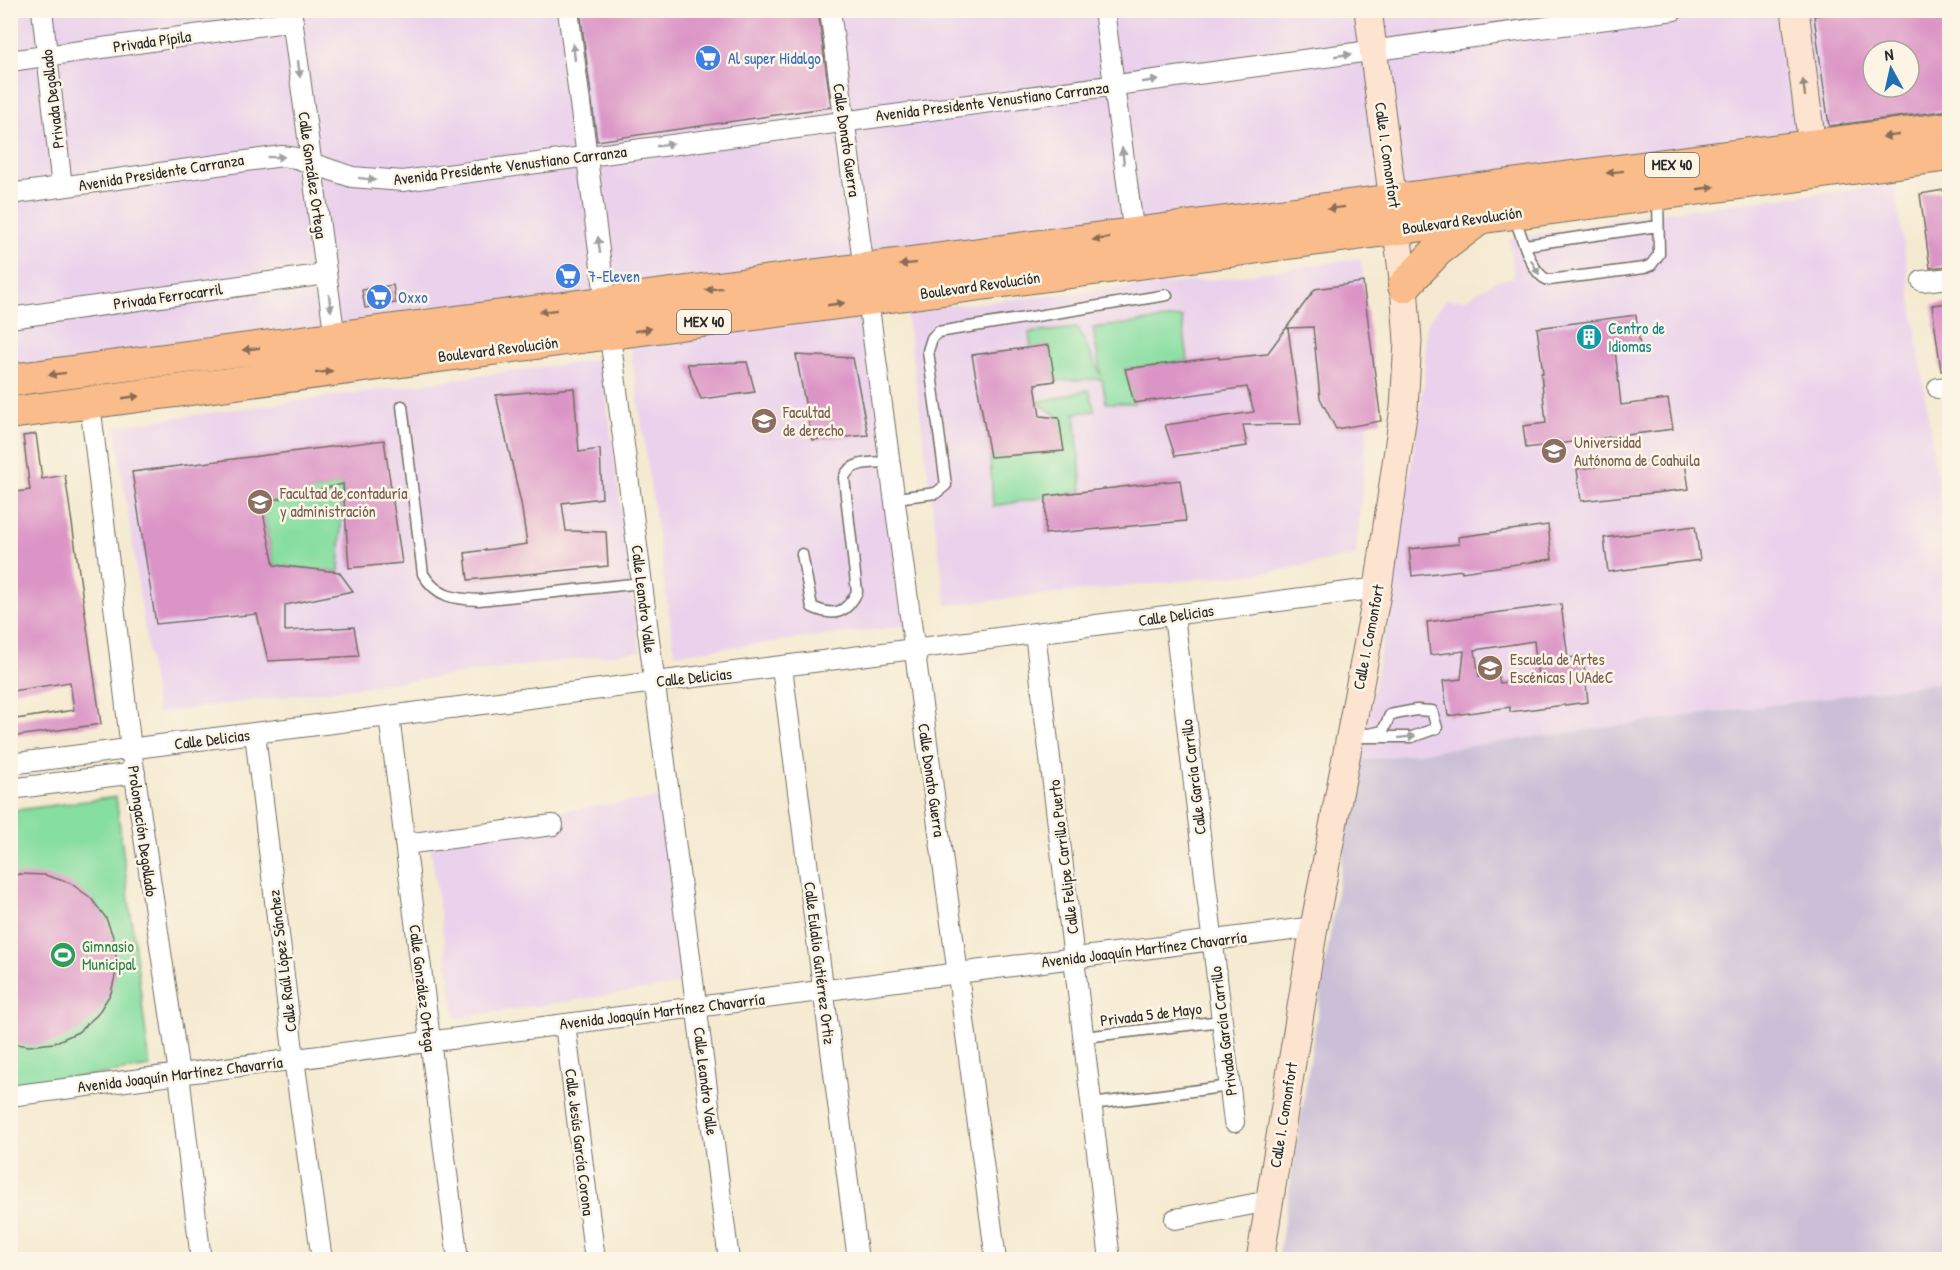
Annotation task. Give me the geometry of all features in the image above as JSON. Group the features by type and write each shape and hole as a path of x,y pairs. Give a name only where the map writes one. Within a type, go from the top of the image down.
{"main road":[{"name":"Calle I. Comonfort","path":"1260,1260 1314,927 1378,588 1404,408 1408,341 1404,286 1368,10"},
{"path":"1795,10 1812,146"},
{"name":"MEX 40","path":"10,380 606,303 866,285 1134,235 1396,215 1812,146 1950,128"},
{"name":"Boulevard Revolución","path":"10,413 610,334 866,285 1396,215 1481,217 1950,155"},
{"path":"1404,286 1437,251 1481,217"}],"street":[{"name":"Privada Degollado","path":"42,10 62,187"},
{"name":"Calle Leandro Valle","path":"568,10 729,1260"},
{"name":"Calle Donato Guerra","path":"830,10 996,1260"},
{"path":"1104,10 1134,235"},
{"name":"Avenida Presidente Venustiano Carranza","path":"311,163 352,177 403,181 1674,10"},
{"name":"Privada Pípila","path":"10,61 292,16"},
{"name":"Calle González Ortega","path":"292,16 335,339"},
{"name":"Avenida Presidente Carranza","path":"10,194 265,157 282,156 311,163"},
{"name":"Privada Ferrocarril","path":"10,318 326,274"},
{"path":"1922,281 1950,278"},
{"name":"Prolongación Degollado","path":"90,403 131,749 179,1074 201,1260"},
{"name":"Calle Delicias","path":"10,764 915,650 1378,588"},
{"name":"Calle García Carrillo","path":"1174,615 1212,940"},
{"name":"Calle Felipe Carrillo Puerto","path":"1035,633 1110,1260"},
{"name":"Calle Eulalio Gutiérrez Ortiz","path":"782,667 858,1260"},
{"name":"Calle González Ortega","path":"389,716 458,1260"},
{"name":"Calle Raúl López Sánchez","path":"255,734 294,1059 322,1260"},
{"path":"10,789 135,773"},
{"path":"405,844 553,825"},
{"name":"Avenida Joaquín Martínez Chavarría","path":"10,1096 1314,927"},
{"name":"Privada García Carrillo","path":"1212,940 1234,1122"},
{"name":"Calle Jesús García Corona","path":"565,1024 595,1260"},
{"path":"1175,1220 1269,1201"}],"lane":[{"path":"1513,213 1535,269 1539,275 1549,280 1644,268 1651,265 1659,254 1658,195"},
{"path":"1525,245 1658,226"},
{"path":"896,498 936,493 946,485 928,351 932,339 938,332 1167,295"},
{"path":"402,406 423,574 430,585 443,594 458,599 479,600 642,583"},
{"path":"802,554 812,607 822,612 836,613 851,604 857,592 844,478 846,471 853,466 891,462"},
{"path":"1416,710 1432,711 1437,728 1412,737 1349,735 1383,731 1390,715 1416,710"},
{"name":"Privada 5 de Mayo","path":"1084,1037 1222,1021"},
{"path":"1092,1104 1230,1086"}],"shaded area":[{"path":"10,11 1949,11 1949,133 11,393"},
{"path":"1895,184 1949,562 1949,681 1358,761 1390,608 1399,552 1424,383 1426,329 1428,322 1447,298 1466,299 1495,281 1514,277 1509,239 1664,212"},
{"path":"1361,258 1372,374 1356,556 1270,572 946,605 906,310 1216,279"},
{"name":"Facultad de derecho","path":"872,310 912,625 675,654 630,344"},
{"path":"601,359 640,651 157,713 115,426"},
{"path":"1949,681 1949,1259 1278,1260 1358,761"},
{"path":"664,797 690,983 455,1018 428,829"}],"green space":[{"path":"1182,317 1188,361 1125,369 1134,403 1106,403 1102,379 1055,381 1049,346 1031,348 1029,333 1078,328 1101,376 1093,328"},
{"path":"1089,390 1095,411 1075,413 1082,491 993,506 990,457 1063,451 1059,418 1038,402"},
{"path":"343,484 339,572 274,565 261,503"},
{"path":"116,797 150,1067 11,1087 10,811"}],"building":[{"name":"Al super Hidalgo","path":"580,10 818,10 831,107 597,141"},
{"path":"1855,10 1950,10 1950,110 1829,126 1814,16"},
{"path":"1950,189 1950,266 1930,268 1920,194"},
{"path":"1363,282 1381,421 1336,429 1320,398 1313,327 1288,328 1301,424 1243,425 1247,446 1175,456 1165,425 1254,412 1247,387 1134,403 1125,369 1219,357 1219,359 1267,354 1315,289"},
{"name":"Oxxo","path":"393,285 396,303 365,308 362,290"},
{"path":"1950,303 1950,370 1941,371 1932,305"},
{"path":"1636,315 1640,346 1615,349 1621,405 1668,399 1673,429 1526,448 1523,426 1546,423 1537,328"},
{"path":"1049,345 1055,381 1035,384 1040,416 1059,418 1064,451 990,457 972,355"},
{"path":"796,355 853,358 868,435 812,440"},
{"path":"747,362 755,392 701,399 687,364"},
{"path":"574,388 579,452 600,449 602,498 562,503 566,531 606,532 608,566 468,580 465,553 527,544 521,503 496,395"},
{"path":"36,434 42,479 65,475 101,724 10,737 10,720 74,710 70,682 12,691 10,677 10,493 30,490 23,436"},
{"path":"384,440 402,563 349,568 343,484 261,503 274,565 339,572 353,591 285,605 285,631 354,627 359,656 268,661 257,614 156,624 132,472"},
{"path":"1684,456 1689,489 1581,501 1577,469"},
{"path":"1180,480 1186,521 1045,534 1046,496"},
{"path":"1548,525 1552,559 1462,572 1462,570 1412,576 1409,549 1459,544 1458,537"},
{"path":"1695,526 1700,560 1608,572 1604,538"},
{"path":"1561,604 1568,658 1583,656 1588,702 1510,712 1510,707 1448,716 1443,681 1461,679 1464,651 1430,655 1427,622","holes":["1534,641 1538,678 1500,683 1498,674 1479,677 1475,650"]},
{"name":"Gimnasio Municipal","path":"19,874 45,875 70,883 91,898 106,918 115,942 117,968 111,993 97,1015 78,1032 54,1043 29,1046 10,1043 10,877"}],"place":[{"name":"Al super Hidalgo","path":"708,58"},
{"name":"7-Eleven","path":"568,276"},
{"name":"Oxxo","path":"379,297"},
{"name":"Centro de Idiomas","path":"1589,337"},
{"name":"Facultad de derecho","path":"764,421"},
{"name":"Universidad Autónoma de Coahuila","path":"1554,451"},
{"name":"Facultad de contaduría y administración","path":"260,502"},
{"name":"Escuela de Artes Escénicas | UAdeC","path":"1490,668"},
{"name":"Gimnasio Municipal","path":"63,955"}]}
